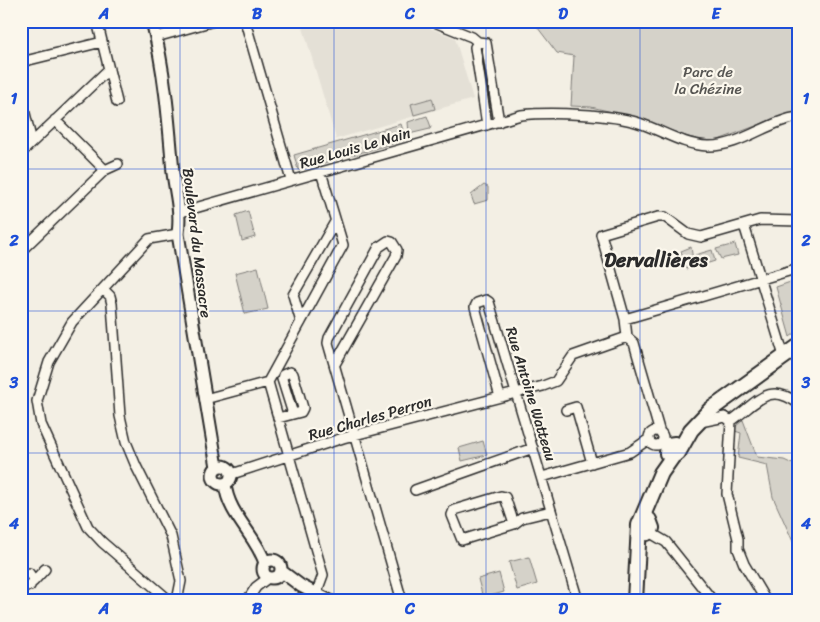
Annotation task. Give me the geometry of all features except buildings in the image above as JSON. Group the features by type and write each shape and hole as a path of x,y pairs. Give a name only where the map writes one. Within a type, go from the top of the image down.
{"main road":[{"name":"Boulevard du Massacre","path":"152,21 166,105 176,198 180,212 178,234 217,467 214,472 214,478 218,483 228,479"},
{"path":"635,601 638,551 636,544 646,527 649,505 661,473 664,444 694,427 726,396 799,346"},
{"path":"228,479 226,493 236,515 263,555 265,563 263,571 268,578 276,578 281,571"},
{"path":"265,563 273,560 278,562 281,571 290,580 330,601"}],"street":[{"path":"97,21 117,102"},
{"path":"156,37 214,21"},
{"name":"Rue Louis Le Nain","path":"245,21 291,180 521,115 541,114 630,120 677,140 708,146 723,145 787,119 799,117"},
{"path":"432,21 472,37 478,42 483,41 487,46 499,122"},
{"path":"21,62 102,42"},
{"path":"478,42 475,47 487,125"},
{"path":"21,153 108,69"},
{"path":"21,97 32,142"},
{"path":"55,120 105,170"},
{"path":"21,251 105,170 118,164"},
{"path":"316,594 323,575 268,382 343,245 321,172"},
{"path":"180,212 291,180"},
{"path":"542,477 664,444 655,419 634,343 626,337 625,318 601,234 658,217 665,217 688,234 701,237 766,219 799,221"},
{"path":"301,322 293,295 335,222"},
{"path":"744,225 784,356"},
{"path":"170,601 102,542 88,527 79,511 38,412 39,389 56,346 72,322 149,239 178,234"},
{"path":"335,364 396,256 398,250 392,242 388,241 379,247 328,343 402,601"},
{"path":"625,318 799,268"},
{"path":"102,289 110,296 112,304 118,400 126,442 172,536 181,582 177,601"},
{"name":"Rue Antoine Watteau","path":"500,397 475,306 477,303 486,300 489,302 517,393 578,601"},
{"name":"Rue Charles Perron","path":"228,479 355,435 553,383 573,356 626,337"},
{"path":"205,399 268,382"},
{"path":"694,427 708,419 728,419 766,394 778,393 788,395 799,404"},
{"path":"726,396 723,411 728,419 727,494 738,539 738,549 744,564 766,601"},
{"path":"566,410 576,407 592,463"},
{"path":"278,418 293,414"},
{"path":"414,490 533,448"},
{"path":"514,524 505,498 501,496 454,510 452,515 462,540 514,524 522,518 551,511"},
{"path":"646,527 666,542 713,601"},
{"path":"21,584 28,586 45,569"},
{"path":"22,572 31,575 33,582"},
{"path":"247,601 256,587 268,578"}],"shaded area":[{"path":"301,21 412,21 455,38 473,99 336,139"}],"green space":[{"name":"Parc de la Chézine","path":"538,21 799,21 799,115 785,115 713,142 688,137 638,118 591,107 571,106 574,56 557,53 538,28"},
{"path":"432,98 435,109 414,115 411,104"},
{"path":"427,116 430,129 409,134 408,122"},
{"path":"401,124 406,140 298,170 294,155"},
{"path":"484,185 488,187 488,200 474,204 471,195"},
{"path":"248,211 255,237 242,241 236,215"},
{"path":"735,244 738,255 721,259 716,249"},
{"path":"691,247 694,267 686,269 681,251"},
{"path":"712,250 715,261 699,266 695,255"},
{"path":"258,267 268,309 245,314 235,273"},
{"path":"799,279 799,330 790,337 776,287"},
{"path":"743,420 757,457 784,460 799,467 799,555 773,497 767,465 738,458 741,433 735,431 735,427"},
{"path":"483,441 487,455 462,461 459,448"},
{"path":"529,557 537,584 517,590 509,562"},
{"path":"499,573 504,592 483,598 478,579"}],"district":[{"name":"Dervallières","path":"656,260"}]}
